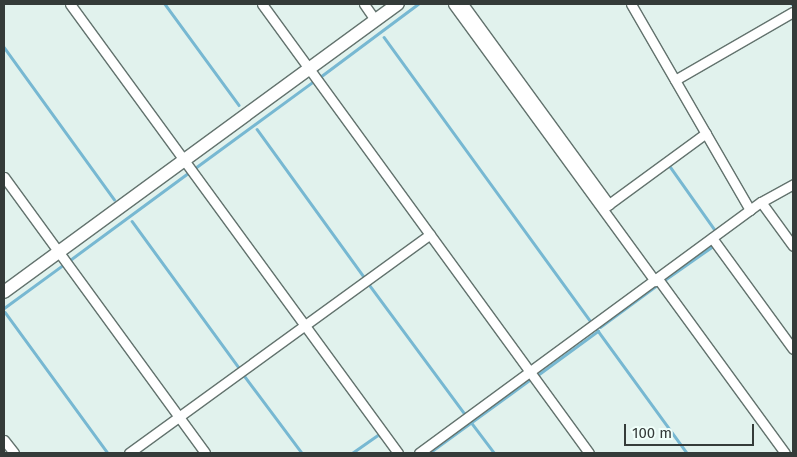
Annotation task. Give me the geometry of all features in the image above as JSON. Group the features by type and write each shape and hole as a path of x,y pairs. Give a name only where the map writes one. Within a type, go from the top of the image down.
{"street":[{"path":"70,4 398,453"},
{"path":"262,4 589,453"},
{"path":"364,4 376,20"},
{"path":"4,292 398,4"},
{"path":"453,4 606,207"},
{"path":"463,4 656,280 785,453"},
{"path":"632,4 750,210"},
{"path":"675,80 793,12 789,4"},
{"path":"606,207 706,133"},
{"path":"4,177 205,453"},
{"path":"419,453 761,202 793,184"},
{"path":"761,202 793,246"},
{"path":"129,453 430,234"},
{"path":"712,238 793,349"},
{"path":"4,440 14,453"}],"waterway":[{"path":"165,4 239,105"},
{"path":"320,77 418,4"},
{"path":"384,37 592,323"},
{"path":"4,47 114,199"},
{"path":"195,168 314,81"},
{"path":"257,129 365,278"},
{"path":"669,165 715,230"},
{"path":"70,260 188,173"},
{"path":"132,221 240,369"},
{"path":"663,281 713,246"},
{"path":"4,308 63,265"},
{"path":"368,283 465,414"},
{"path":"600,327 656,286"},
{"path":"5,312 108,453"},
{"path":"596,328 687,453"},
{"path":"539,374 598,331"},
{"path":"243,374 302,453"},
{"path":"429,453 531,379"},
{"path":"471,422 494,453"},
{"path":"352,453 379,434 380,436"}]}
